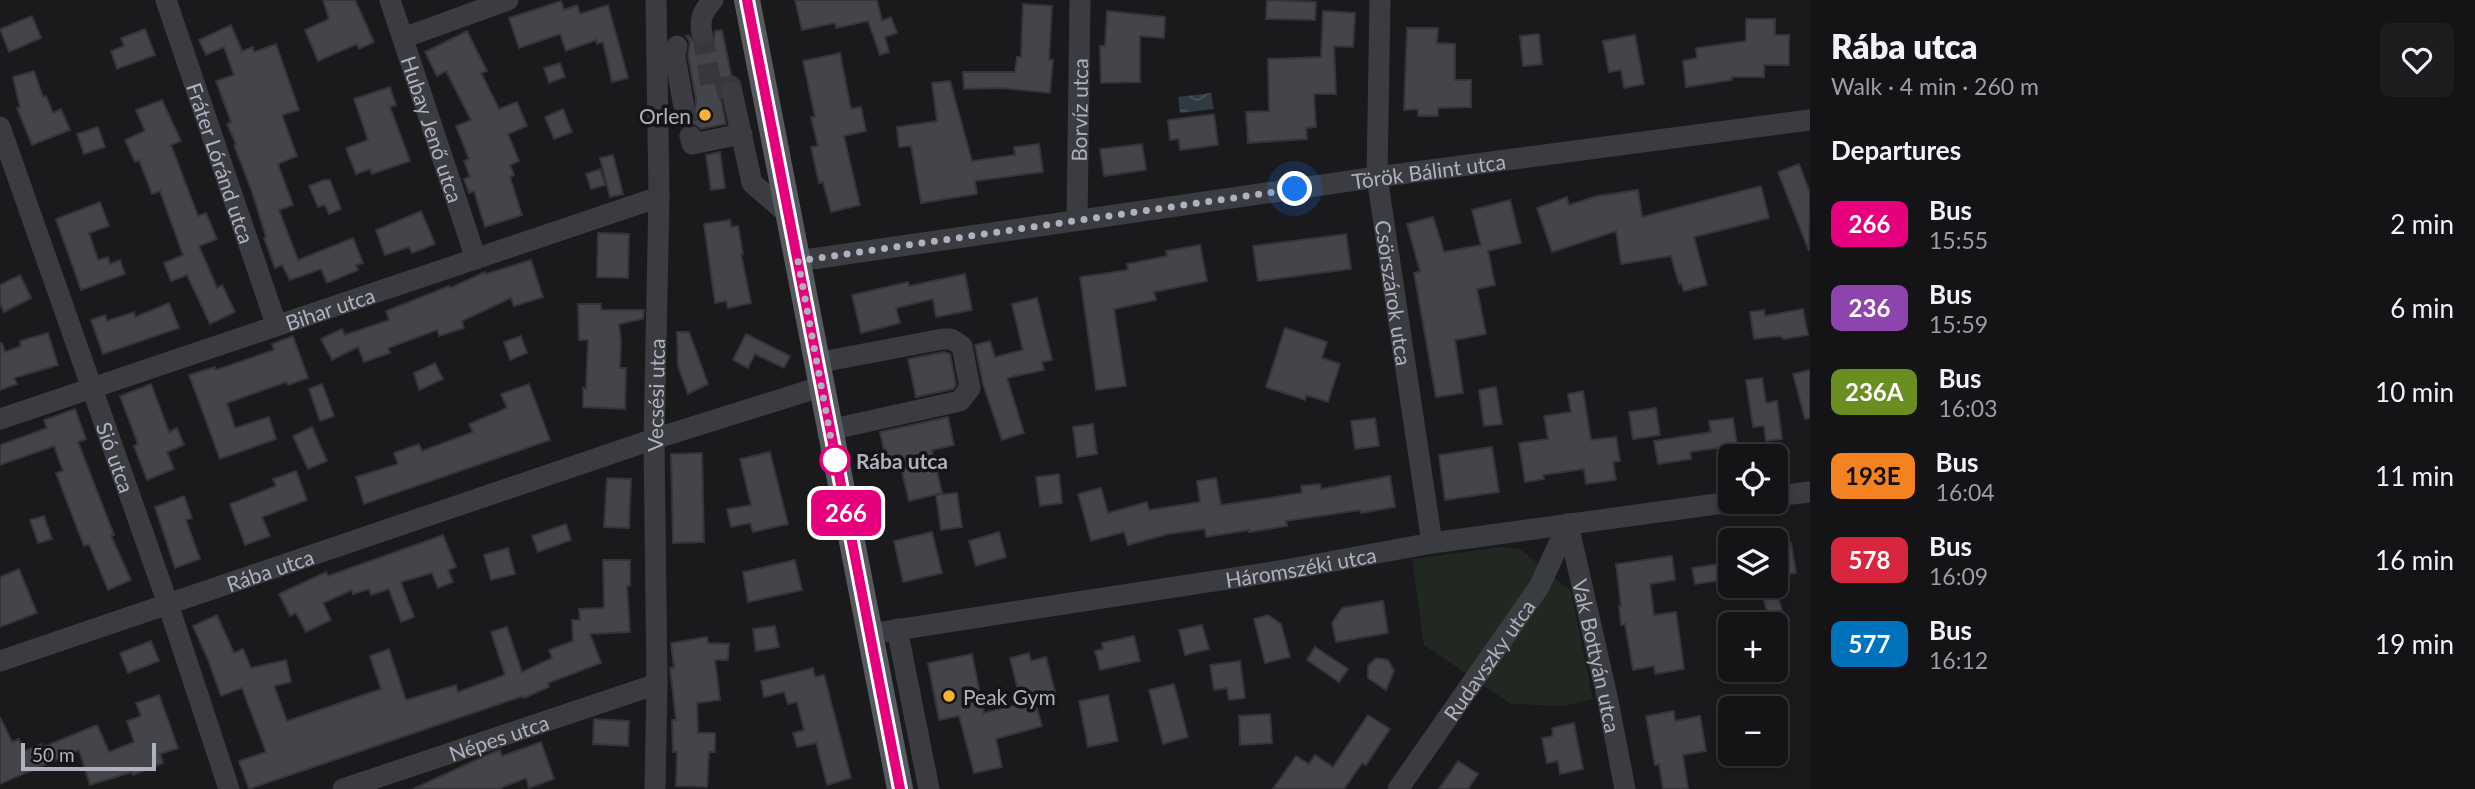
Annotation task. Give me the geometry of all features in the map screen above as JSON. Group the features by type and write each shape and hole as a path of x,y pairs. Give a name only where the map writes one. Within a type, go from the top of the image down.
{"main road":[{"path":"747,0 900,789"}],"street":[{"name":"Fráter Lóránd utca","path":"166,0 276,324"},
{"name":"Hubay Jenő utca","path":"390,0 476,259"},
{"path":"403,38 508,0"},
{"name":"Vecsési utca","path":"655,789 657,684 654,439 659,197 656,0"},
{"name":"Borvíz utca","path":"1077,220 1080,0"},
{"name":"Csörszárok utca","path":"1380,0 1377,177 1432,543"},
{"path":"683,102 675,56 709,5"},
{"path":"732,92 752,183 789,215"},
{"name":"Török Bálint utca","path":"798,261 1377,177 1810,120"},
{"name":"Sió utca","path":"0,127 168,604 229,789"},
{"path":"690,136 692,144 742,134"},
{"name":"Bihar utca","path":"0,419 659,197"},
{"name":"Rába utca","path":"0,661 654,439 818,375 943,338 951,339 962,346 970,388 960,401 829,430"},
{"path":"1788,495 1810,492"},
{"name":"Háromszéki utca","path":"870,634 1285,570 1432,543 1718,504"},
{"name":"Rudavszky utca","path":"1398,789 1539,587 1568,524"},
{"name":"Vak Bottyán utca","path":"1568,524 1625,789"},
{"path":"897,629 929,789"},
{"name":"Népes utca","path":"343,789 657,684"}],"shaded area":[{"path":"1501,547 1520,549 1571,591 1593,699 1563,706 1511,704 1424,645 1412,559"}],"water":[{"path":"1211,93 1214,109 1180,113 1178,97"}],"building":[{"path":"323,0 355,0 374,42 359,49 357,44 318,61 305,30 329,19"},
{"path":"795,0 877,0 882,21 891,17 897,33 885,37 889,52 880,55 868,21 836,28 835,23 802,30"},
{"path":"1267,0 1316,2 1315,20 1266,19"},
{"path":"561,1 564,10 577,5 580,14 608,5 628,78 612,82 603,42 597,44 596,40 566,51 560,34 519,48 509,18"},
{"path":"1023,4 1052,6 1049,60 1053,60 1050,93 1000,88 964,89 963,72 1015,72 1017,57 1021,57"},
{"path":"1107,11 1165,17 1164,38 1140,36 1140,82 1101,83 1100,46 1105,46"},
{"path":"1323,11 1355,13 1353,47 1334,46 1336,94 1314,94 1316,127 1306,128 1307,139 1248,143 1246,112 1269,111 1268,59 1321,57"},
{"path":"32,16 41,38 9,52 0,29"},
{"path":"1746,19 1775,19 1775,35 1789,35 1789,65 1764,65 1764,77 1732,77 1732,80 1686,87 1683,61 1697,58 1696,48 1746,41"},
{"path":"231,25 242,51 253,47 254,52 276,44 299,110 282,115 297,156 278,164 293,205 279,210 298,260 353,238 363,263 356,265 358,270 327,283 321,269 290,280 282,265 275,268 252,192 234,145 236,144 227,124 231,122 216,81 234,75 224,47 206,55 199,40"},
{"path":"1407,28 1438,28 1437,43 1455,44 1455,80 1471,80 1471,107 1438,108 1438,116 1418,116 1418,109 1404,110"},
{"path":"145,29 155,55 117,69 111,51 124,46 121,38"},
{"path":"722,30 732,79 724,82 719,89 726,124 701,129 688,123 681,127 678,114 691,112 696,100 688,56 690,42 686,36 697,45 705,46 714,38 715,31"},
{"path":"467,31 487,71 481,73 499,109 517,102 527,126 508,134 519,161 510,165 514,175 510,177 522,215 485,227 474,191 469,193 464,179 470,177 464,161 469,159 456,126 471,120 446,71 437,76 425,52"},
{"path":"1539,34 1542,64 1523,66 1520,36"},
{"path":"1635,35 1644,84 1624,88 1621,70 1609,72 1603,41"},
{"path":"840,53 851,109 861,107 866,131 844,136 860,205 831,212 823,182 819,183 811,147 818,146 803,61"},
{"path":"560,63 565,77 549,83 544,68"},
{"path":"34,71 43,97 46,96 53,113 61,109 70,130 32,145 17,108 20,107 13,77"},
{"path":"950,81 972,161 1015,155 1014,147 1039,144 1043,172 975,181 977,194 921,203 911,146 899,147 897,127 937,121 932,83"},
{"path":"390,87 396,105 390,107 410,161 372,174 370,169 356,174 346,148 368,140 354,99"},
{"path":"162,100 181,141 171,145 198,216 206,213 217,239 199,246 217,288 222,285 235,312 210,324 187,275 171,281 164,263 183,255 160,191 152,194 139,160 135,162 125,140 145,131 136,110"},
{"path":"563,109 572,132 554,139 545,117"},
{"path":"1214,114 1218,145 1180,150 1179,139 1170,140 1168,120"},
{"path":"98,127 105,147 84,154 77,134"},
{"path":"1142,144 1146,170 1104,176 1100,149"},
{"path":"720,152 725,188 711,190 706,155"},
{"path":"613,155 623,194 610,197 600,158"},
{"path":"1799,164 1810,193 1809,251 1778,172"},
{"path":"600,169 605,185 591,189 586,174"},
{"path":"330,180 341,209 329,214 325,205 318,207 309,186"},
{"path":"1761,186 1769,218 1694,237 1707,285 1684,291 1681,283 1679,284 1671,256 1621,264 1616,231 1552,252 1537,208 1567,197 1569,205 1597,196 1638,190 1642,217"},
{"path":"1510,200 1521,243 1488,251 1495,285 1477,289 1486,334 1455,340 1463,393 1436,397 1414,273 1420,271 1407,224 1433,217 1444,252 1481,245 1472,210"},
{"path":"100,202 109,226 89,233 98,260 108,257 110,264 120,260 125,274 81,290 56,219"},
{"path":"421,211 435,244 412,253 409,247 385,255 376,230"},
{"path":"730,220 731,227 738,226 751,303 728,308 726,301 715,303 704,224"},
{"path":"598,233 629,234 628,278 597,277"},
{"path":"1346,234 1351,269 1258,281 1253,246"},
{"path":"1200,245 1207,281 1154,292 1156,300 1114,309 1126,386 1096,390 1080,277 1128,270 1127,264 1167,256 1166,251"},
{"path":"531,260 543,297 514,306 511,298 462,321 464,328 439,336 437,330 388,348 390,353 364,362 358,347 332,360 321,339 342,329 345,335 389,320 386,311 485,272 486,274"},
{"path":"965,274 972,310 936,317 933,299 896,308 900,323 861,333 852,295 908,282 909,286"},
{"path":"20,275 31,298 4,312 0,303 0,285"},
{"path":"1037,298 1052,360 1042,362 1044,370 1007,378 1024,433 1002,440 983,384 975,345 990,341 995,357 1023,350 1012,304"},
{"path":"169,303 179,328 103,354 91,320 105,315 107,321 134,312 135,317"},
{"path":"578,304 601,304 601,310 644,310 643,319 619,324 620,368 626,368 625,409 583,407 588,340 579,340"},
{"path":"1803,309 1808,335 1784,339 1780,336 1754,339 1750,312 1764,310 1765,316"},
{"path":"1285,328 1327,342 1322,358 1340,364 1328,402 1306,395 1305,400 1266,387"},
{"path":"677,332 689,332 708,384 688,394 678,366"},
{"path":"48,333 58,365 14,378 17,384 0,390 0,343 5,352 21,346 20,341"},
{"path":"746,334 790,356 784,368 755,354 748,368 733,360"},
{"path":"293,336 308,378 288,385 286,382 227,403 235,428 269,417 276,439 220,459 189,375 215,367 216,370 274,350 272,344"},
{"path":"521,336 527,353 510,360 504,342"},
{"path":"944,352 950,354 956,385 953,389 916,397 908,359"},
{"path":"435,363 443,379 419,390 414,373"},
{"path":"1810,370 1810,418 1805,419 1793,374"},
{"path":"1762,378 1766,403 1777,401 1782,439 1766,441 1764,426 1753,427 1746,380"},
{"path":"151,384 169,432 177,428 184,445 167,452 174,469 147,480 134,446 138,444 120,396"},
{"path":"322,384 334,416 320,421 309,389"},
{"path":"529,384 550,440 364,504 356,477 398,464 394,453 419,444 422,451 473,432 469,424 507,408 501,394"},
{"path":"1496,387 1502,424 1484,426 1479,390"},
{"path":"1583,391 1591,440 1616,437 1620,461 1613,462 1616,480 1586,484 1584,469 1543,475 1544,479 1525,482 1519,443 1548,439 1544,416 1571,412 1568,394"},
{"path":"1656,408 1660,435 1633,439 1629,412"},
{"path":"75,409 86,439 78,442 114,535 111,536 131,580 108,590 89,544 84,546 56,473 63,471 54,446 0,465 0,445 47,428 44,420"},
{"path":"948,417 954,445 932,450 942,493 909,501 898,456 886,459 880,432"},
{"path":"1375,418 1379,446 1355,449 1351,421"},
{"path":"1733,418 1737,444 1718,444 1718,448 1690,452 1691,459 1658,464 1654,441 1711,432 1709,421"},
{"path":"1093,424 1097,454 1077,457 1073,427"},
{"path":"312,427 327,461 308,469 293,436"},
{"path":"1492,447 1499,492 1445,500 1439,455"},
{"path":"770,452 788,524 753,532 750,523 731,527 727,509 751,505 740,459"},
{"path":"702,453 704,542 673,543 671,454"},
{"path":"296,471 307,500 262,517 270,536 245,545 230,504 276,486 273,479"},
{"path":"1059,474 1062,503 1040,506 1036,477"},
{"path":"1390,476 1395,507 1286,521 1287,526 1249,532 1206,537 1205,529 1168,534 1128,545 1124,532 1091,541 1078,494 1101,488 1108,513 1147,502 1149,510 1200,502 1197,481 1216,478 1221,505 1302,493 1301,486 1320,484 1321,489"},
{"path":"607,478 631,479 629,528 604,527"},
{"path":"957,493 962,527 941,530 936,495"},
{"path":"184,496 192,518 186,520 200,559 175,568 155,507"},
{"path":"44,516 52,539 38,543 30,520"},
{"path":"566,524 571,540 538,552 532,536"},
{"path":"932,532 942,573 903,582 894,541"},
{"path":"999,532 1006,557 976,566 969,541"},
{"path":"443,535 456,567 448,570 453,582 438,588 432,573 401,582 414,617 401,622 389,589 371,595 369,589 353,594 352,590 323,603 331,620 306,632 296,613 290,616 279,594 326,572 328,576"},
{"path":"1791,543 1796,573 1788,574 1788,544"},
{"path":"508,548 515,574 491,580 484,555"},
{"path":"1672,556 1675,580 1650,584 1654,615 1676,612 1684,669 1655,674 1654,666 1633,670 1625,624 1621,625 1616,564"},
{"path":"603,560 630,560 630,586 627,586 630,632 590,634 601,663 548,683 549,687 524,698 523,696 249,789 239,761 266,752 242,688 221,696 193,626 217,615 234,653 243,649 251,668 286,660 291,682 274,686 287,721 381,689 370,656 389,649 406,700 456,685 458,692 505,675 491,632 507,627 522,672 552,658 549,650 573,641 572,620 580,620 579,609 604,608"},
{"path":"795,560 802,590 748,602 743,572"},
{"path":"1718,564 1718,581 1695,584 1692,568"},
{"path":"19,569 37,613 0,627 0,577"},
{"path":"1763,598 1778,598 1782,610 1767,612"},
{"path":"1383,601 1388,633 1336,642 1332,623 1342,608"},
{"path":"1268,615 1281,624 1290,657 1265,663 1254,619"},
{"path":"1202,625 1209,649 1185,655 1179,630"},
{"path":"775,626 779,647 756,651 753,629"},
{"path":"1134,636 1140,661 1100,670 1095,651 1103,649 1102,643"},
{"path":"707,637 708,643 729,644 728,660 715,660 720,700 697,703 698,733 715,733 715,752 709,752 707,787 676,786 677,752 673,752 672,720 676,720 670,668 674,668 671,643"},
{"path":"151,641 159,661 128,673 120,653"},
{"path":"1315,647 1348,669 1339,682 1307,660"},
{"path":"1029,653 1031,661 1046,657 1055,692 1034,697 1042,726 996,739 1002,767 974,773 959,716 939,720 928,663 972,654 984,713 1021,703 1010,658"},
{"path":"1376,658 1388,660 1394,671 1386,690 1368,678 1368,666"},
{"path":"1240,661 1245,698 1229,700 1227,688 1214,690 1210,665"},
{"path":"813,668 815,677 824,675 851,778 827,785 816,743 797,747 793,733 804,730 797,702 788,704 784,692 764,697 761,681"},
{"path":"1174,684 1188,737 1163,744 1149,690"},
{"path":"159,695 178,748 160,754 163,763 133,775 132,772 90,785 79,750 0,784 0,717 12,742 19,739 24,751 42,744 43,747 97,725 109,752 134,742 127,721 141,716 136,703"},
{"path":"1108,695 1118,741 1088,747 1079,701"},
{"path":"1674,711 1675,721 1700,716 1706,751 1683,755 1688,789 1663,789 1659,764 1655,765 1646,716"},
{"path":"1270,714 1272,743 1240,745 1239,716"},
{"path":"1368,715 1390,729 1366,765 1362,763 1344,789 1273,789 1296,756 1309,764 1315,755 1333,767"},
{"path":"594,719 629,721 628,746 593,744"},
{"path":"1574,723 1583,769 1560,774 1558,761 1547,763 1542,738 1553,736 1552,728"},
{"path":"541,742 554,779 529,788 526,778 498,789 413,789 500,750 502,756"},
{"path":"1458,761 1478,774 1468,789 1439,789"}],"tunnel":[{"path":"702,33 712,90 731,86 732,92"},
{"path":"683,102 690,136"}],"bus line":[{"name":"266","path":"747,0 900,789"}],"place":[{"name":"Orlen","path":"705,115"},
{"name":"Rába utca","path":"835,460"},
{"name":"Peak Gym","path":"949,696"}],"route":[{"path":"835,460 798,261 1295,189"}]}
